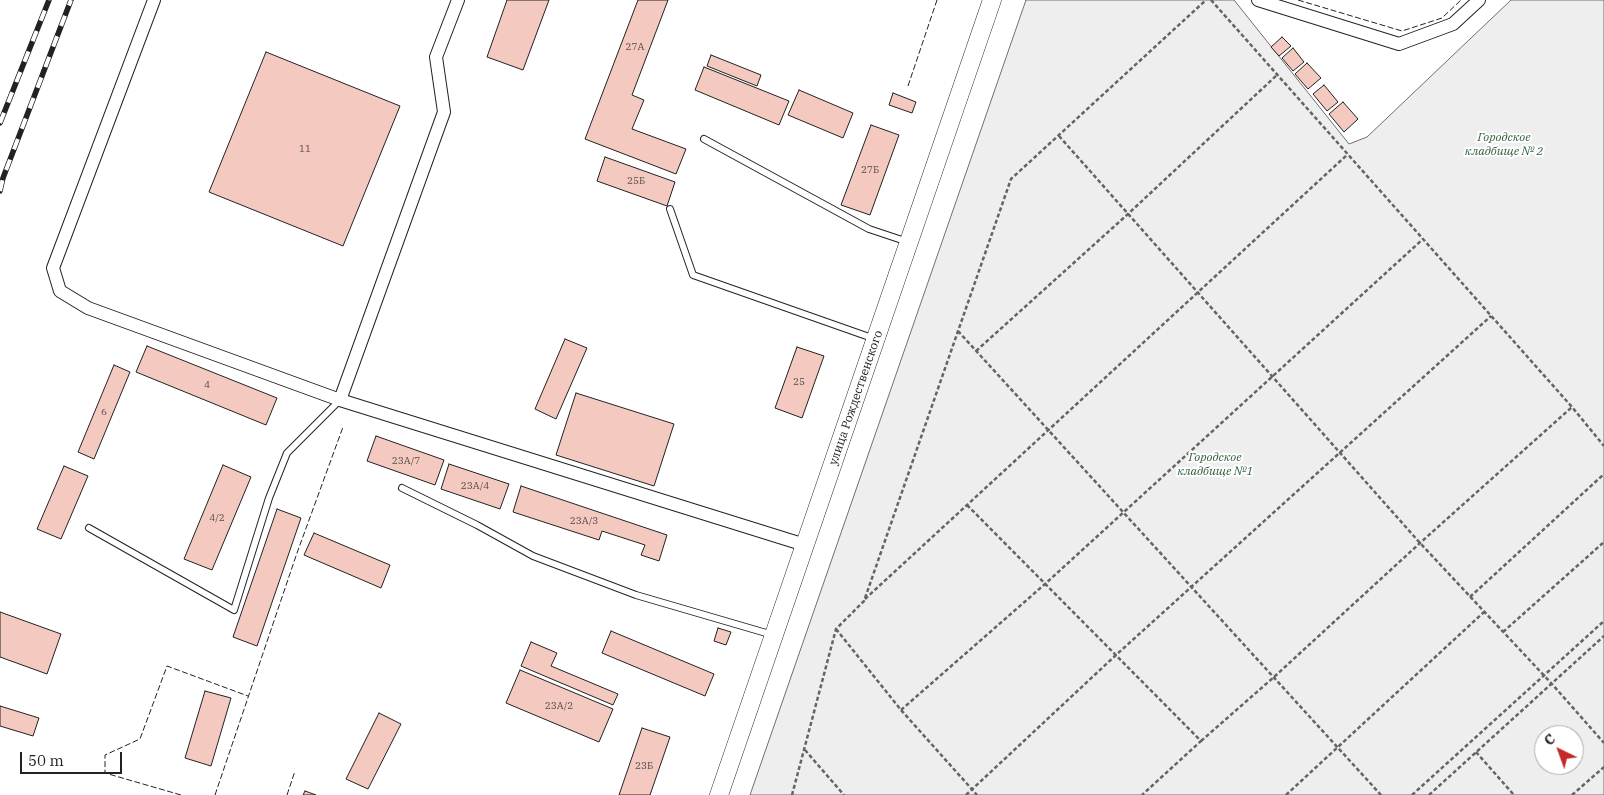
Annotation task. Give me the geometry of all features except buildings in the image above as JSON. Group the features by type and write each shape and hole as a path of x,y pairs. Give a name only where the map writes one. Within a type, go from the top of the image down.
{"main road":[{"name":"улица Рождественского","path":"719,795 992,0"}],"street":[{"path":"154,0 53,268 60,292 88,308 340,400 805,545"},
{"path":"340,400 444,112 436,57 458,0"},
{"path":"1258,0 1399,44 1453,24 1479,0"}],"lane":[{"path":"704,139 869,229 909,243"},
{"path":"670,209 692,275 876,340"},
{"path":"89,528 234,610 269,498 287,453 340,400"},
{"path":"402,488 534,556 636,595 774,635"}],"path":[{"path":"864,601 1011,179 1206,0"},
{"path":"1211,0 1572,407 1604,446"},
{"path":"976,351 1278,75"},
{"path":"1058,136 1339,453 1420,543 1544,675 1604,743"},
{"path":"792,795 836,629 967,505 1348,154"},
{"path":"901,710 1045,584 1423,239"},
{"path":"966,795 1116,655 1491,316"},
{"path":"958,331 1381,795"},
{"path":"1142,795 1572,407"},
{"path":"1470,597 1604,474"},
{"path":"967,505 1201,741"},
{"path":"1503,632 1604,542"},
{"path":"1286,795 1484,612"},
{"path":"1412,795 1604,621"},
{"path":"836,629 901,710 977,795"},
{"path":"1429,795 1604,636"},
{"path":"805,750 844,795"},
{"path":"1476,752 1514,795"},
{"path":"1572,795 1604,766"}],"green space":[{"name":"Городское кладбище №1","path":"1026,0 1234,0 1349,144 1367,137 1511,0 1604,0 1604,795 750,795"}],"railway":[{"path":"0,123 49,0"},
{"path":"0,191 3,178 71,0"}],"fence":[{"path":"908,86 937,0"},
{"path":"1298,0 1402,31 1442,18 1461,0"},
{"path":"215,795 297,553 343,427"},
{"path":"181,795 105,773 105,755 140,739 167,666 248,696"},
{"path":"287,795 295,771"}],"park label":[{"name":"Городское кладбище № 2","path":"1504,145"}]}
